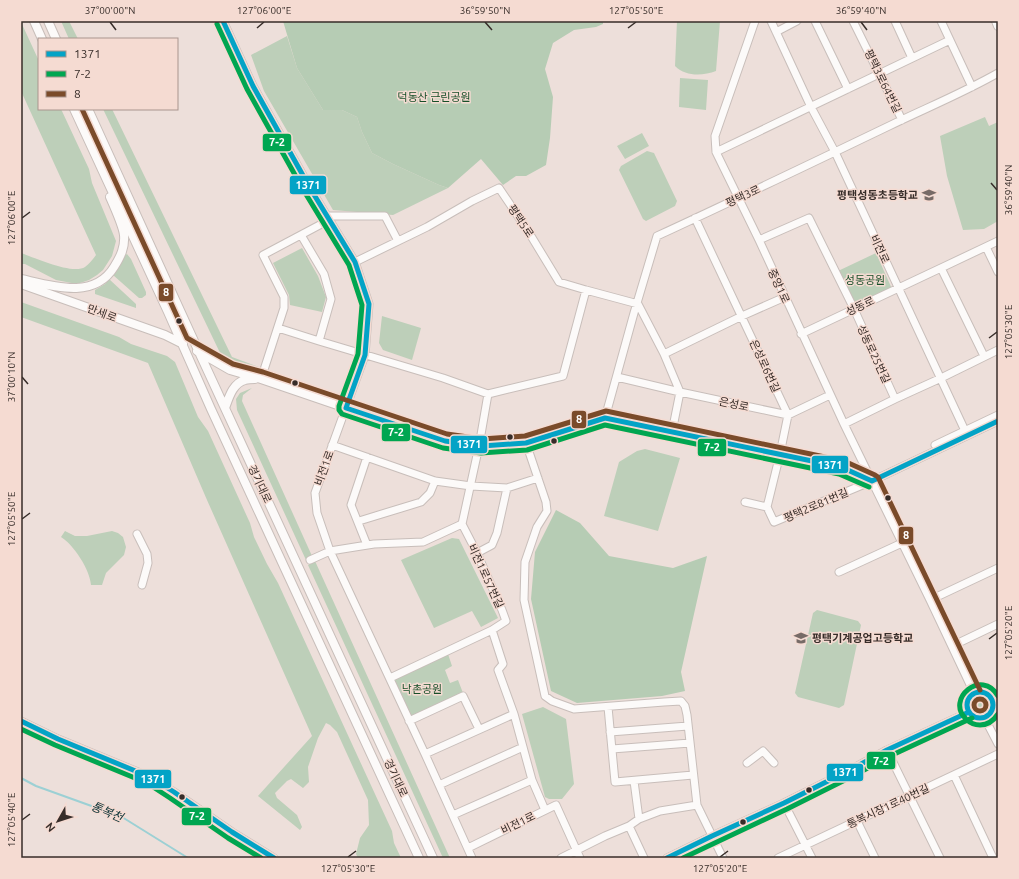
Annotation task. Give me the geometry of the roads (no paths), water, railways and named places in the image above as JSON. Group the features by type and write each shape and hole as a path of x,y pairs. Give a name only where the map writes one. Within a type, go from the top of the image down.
{"main road":[{"path":"34,21 42,38"},
{"path":"48,21 56,38"},
{"path":"996,21 998,26"},
{"name":"경기대로","path":"74,110 419,858"},
{"name":"경기대로","path":"88,110 433,858"},
{"path":"21,279 60,287 86,288 101,282 110,274 124,247 124,233 107,190 107,179"},
{"name":"만세로","path":"21,284 164,335 199,352 230,370 346,408"},
{"path":"225,408 229,395 236,385 245,380 260,379"}],"street":[{"path":"223,21 253,86 310,188 355,262 370,304 365,355 346,408 445,441 479,446 526,443 606,418 841,467 872,481 998,415"},
{"name":"중앙1로","path":"755,21 716,136 716,152 759,240 830,395 974,693"},
{"name":"비전로","path":"771,21 811,107 835,152 965,433"},
{"path":"776,32 797,21"},
{"path":"815,21 848,89"},
{"name":"평택3로64번길","path":"853,21 902,120"},
{"path":"895,21 912,58"},
{"path":"941,21 972,87"},
{"path":"716,152 950,40"},
{"name":"평택3로","path":"606,418 657,236 738,199 972,87 998,73"},
{"name":"평택5로","path":"355,262 427,227 472,201 499,188 560,282 638,304"},
{"path":"260,379 284,308 284,297 263,255 301,235 328,218 385,216 398,240"},
{"name":"은성로6번길","path":"695,218 788,415"},
{"name":"성동로25번길","path":"759,240 810,218 895,399"},
{"path":"301,235 324,274 331,299 319,341"},
{"name":"성동로","path":"801,334 998,241"},
{"path":"986,247 998,272"},
{"path":"941,268 984,356"},
{"path":"278,328 443,378 488,394 563,376 586,290"},
{"path":"664,354 784,297"},
{"path":"638,304 664,354 680,392 672,432"},
{"path":"844,424 998,350"},
{"name":"은성로","path":"617,377 788,415"},
{"path":"310,560 330,551 367,545 423,542 462,524 479,446 488,394"},
{"path":"780,454 788,415 830,395"},
{"name":"비전1로","path":"346,408 315,493 317,514 330,551 468,848 556,805 577,850"},
{"path":"965,433 998,420"},
{"path":"526,443 546,502 546,511 537,528 525,562 524,600 545,696 552,701 574,709 680,701 685,706 697,805 723,858"},
{"path":"332,445 435,481 470,486 506,488 538,478"},
{"name":"평택2로81번길","path":"780,454 768,507 774,522 872,481"},
{"path":"367,457 351,505 367,545"},
{"path":"358,521 421,502 430,493 435,481"},
{"path":"477,553 492,544 497,533 506,488"},
{"name":"평택2로81번길","path":"745,502 768,507"},
{"name":"비전1로57번길","path":"462,524 477,553 506,621 492,630"},
{"path":"137,534 147,554 148,563 142,584"},
{"path":"839,572 902,543"},
{"path":"930,600 998,568"},
{"path":"952,646 998,624"},
{"path":"390,678 492,630 503,664 498,670 514,714 532,780 544,810"},
{"path":"974,693 985,693 990,697 995,698 992,710 988,716 981,718 974,717 969,712 967,705 968,701 974,693"},
{"path":"409,721 463,696 479,729"},
{"path":"608,707 615,782 693,775"},
{"path":"667,858 784,803 887,750 969,712"},
{"path":"425,754 514,714"},
{"path":"984,717 998,744"},
{"path":"21,721 58,739 150,778 174,792 232,832 274,858"},
{"path":"610,732 688,726"},
{"path":"612,749 690,743"},
{"path":"439,785 523,747"},
{"path":"887,750 940,858"},
{"path":"748,763 763,751 774,763"},
{"name":"통복시장1로40번길","path":"778,858 998,754"},
{"path":"954,775 993,858 998,856"},
{"path":"453,815 532,780"},
{"path":"634,781 639,819"},
{"path":"784,803 812,858"},
{"path":"561,858 604,836 629,826 639,819 660,811 697,805"},
{"path":"857,821 875,858"},
{"path":"629,826 644,858"},
{"path":"468,848 472,858"},
{"path":"577,850 580,858"}],"waterway":[{"name":"통복천","path":"21,778 36,786 122,817 188,858"}],"place":[{"name":"평택성동초등학교","path":"929,195"},
{"name":"평택기계공업고등학교","path":"801,638"}],"park label":[{"name":"덕동산 근린공원","path":"434,97"},
{"name":"성동공원","path":"865,280"},
{"name":"낙촌공원","path":"422,689"}]}
